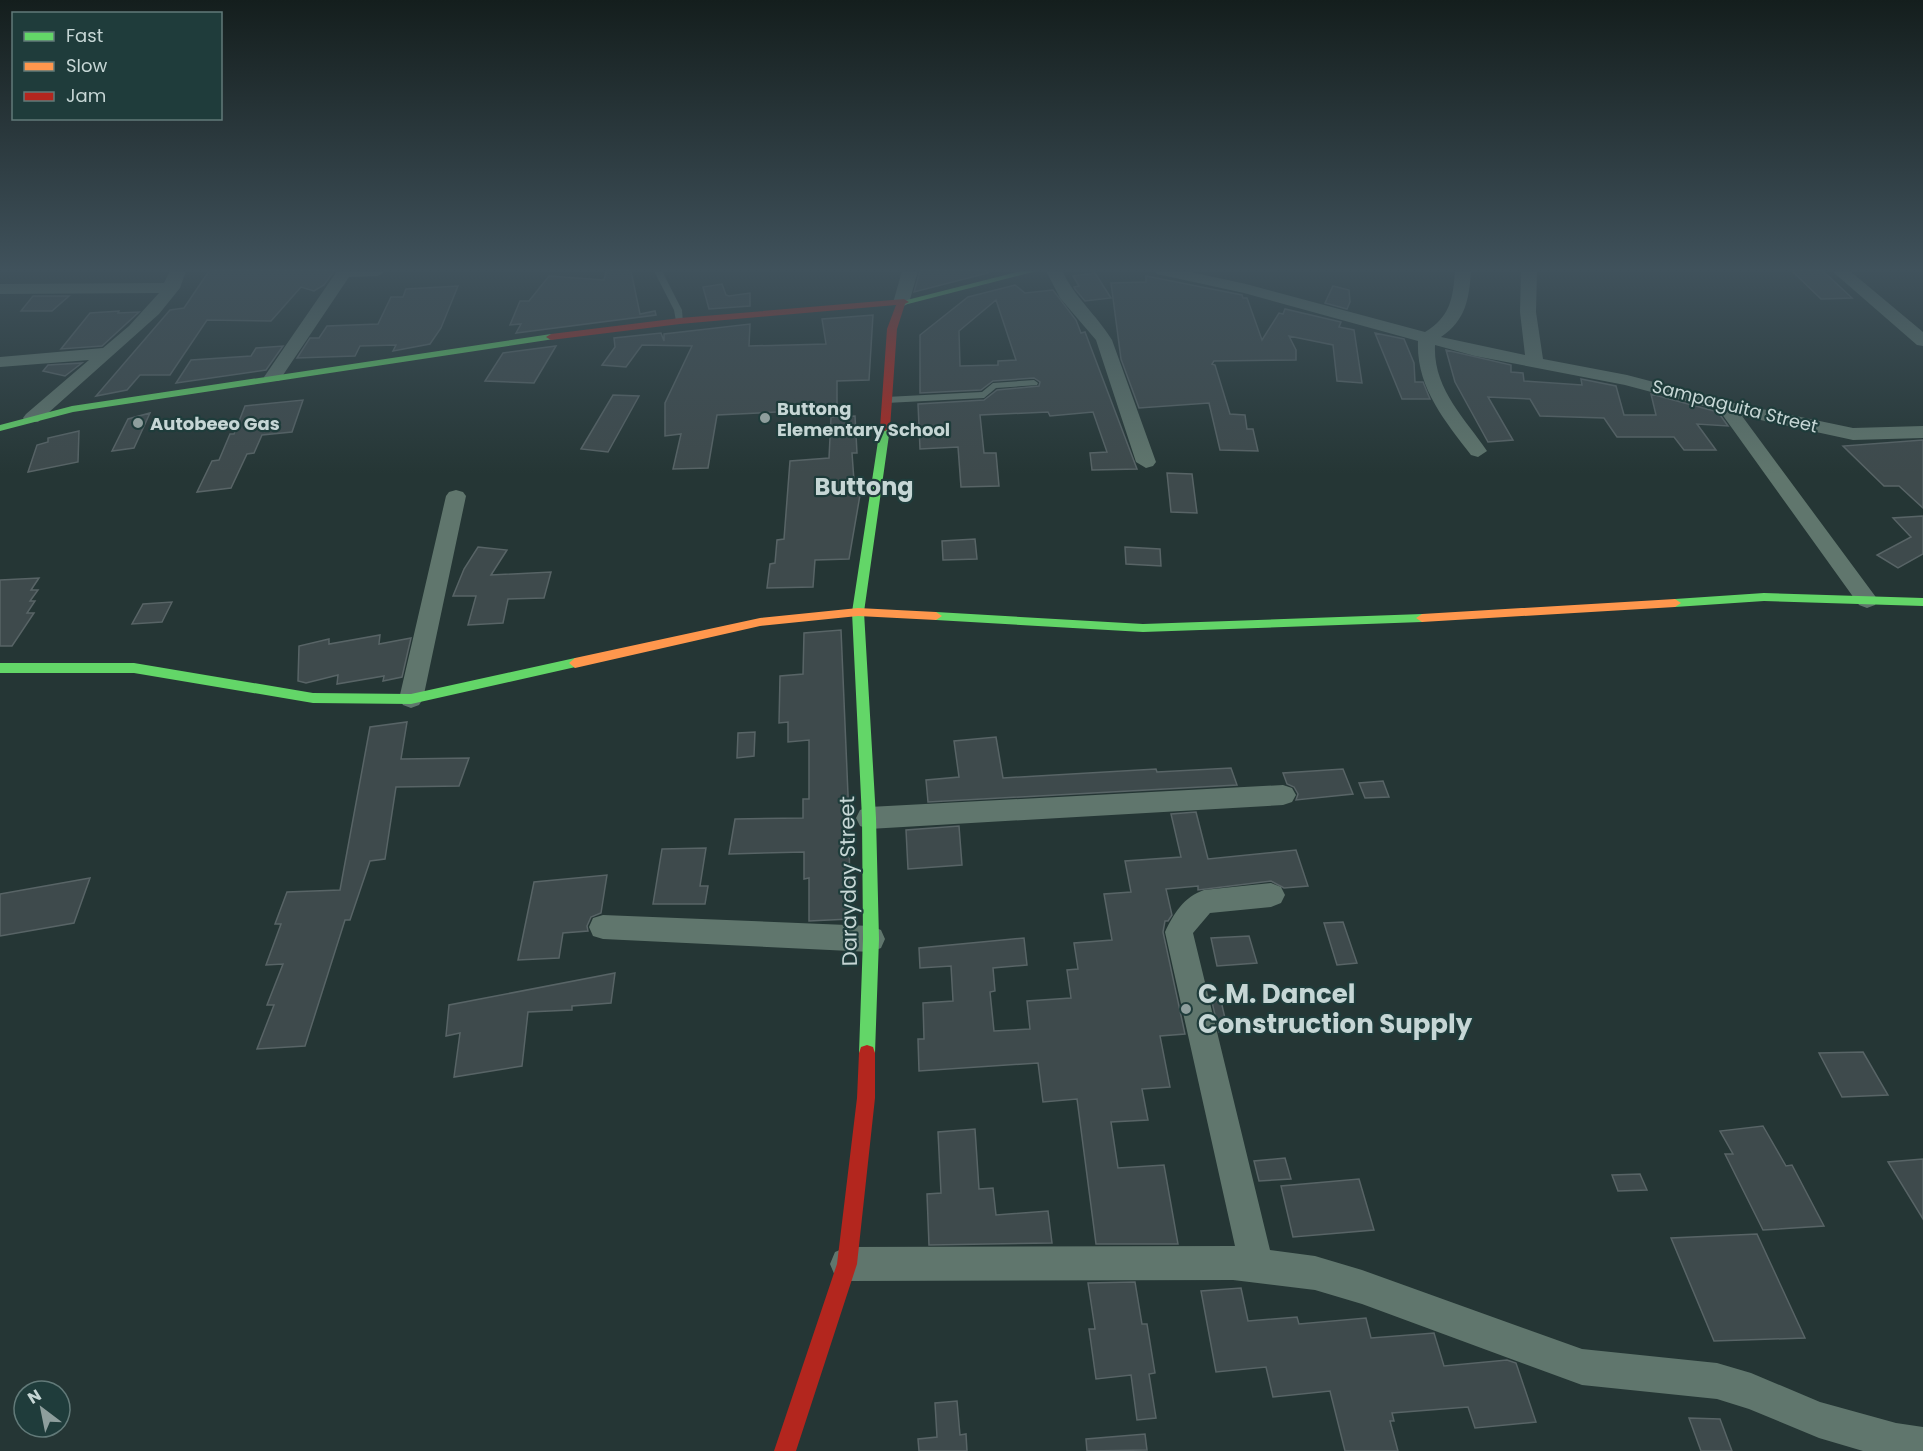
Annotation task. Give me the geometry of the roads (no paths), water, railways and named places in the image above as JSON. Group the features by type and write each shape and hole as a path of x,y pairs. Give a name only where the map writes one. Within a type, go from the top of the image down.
{"street":[{"path":"32,418 52,395 123,339"},
{"path":"273,377 299,339"},
{"path":"0,428 32,418 149,396 551,339"},
{"name":"Darayday Street","path":"785,1451 847,1264 866,1098 871,939 869,818 858,612 879,469 891,339"},
{"path":"1103,339 1146,462"},
{"path":"1427,339 1424,355 1433,387 1478,451"},
{"name":"Sampaguita Street","path":"1430,339 1475,351 1628,380 1726,407 1853,434 1923,432"},
{"path":"1532,339 1535,363"},
{"path":"0,362 106,353"},
{"path":"1726,407 1867,600"},
{"path":"411,699 456,496"},
{"path":"0,668 134,668 313,698 411,699 738,626 858,612 1053,625 1143,628 1343,623 1764,597 1923,602"},
{"path":"869,818 1283,795"},
{"path":"1256,1265 1179,932 1188,916 1203,902 1271,895"},
{"path":"603,927 871,939"},
{"path":"847,1264 1256,1265 1315,1273 1362,1287 1582,1367 1717,1381 1751,1391 1819,1420 1888,1445 1923,1446"}],"lane":[{"path":"886,400 984,395 993,386 1034,383"}],"place":[{"name":"Buttong Elementary School","path":"765,418"},
{"name":"Autobeeo Gas","path":"138,423"},
{"name":"C.M. Dancel Construction Supply","path":"1186,1009"}],"district":[{"name":"Buttong","path":"864,486"}]}
